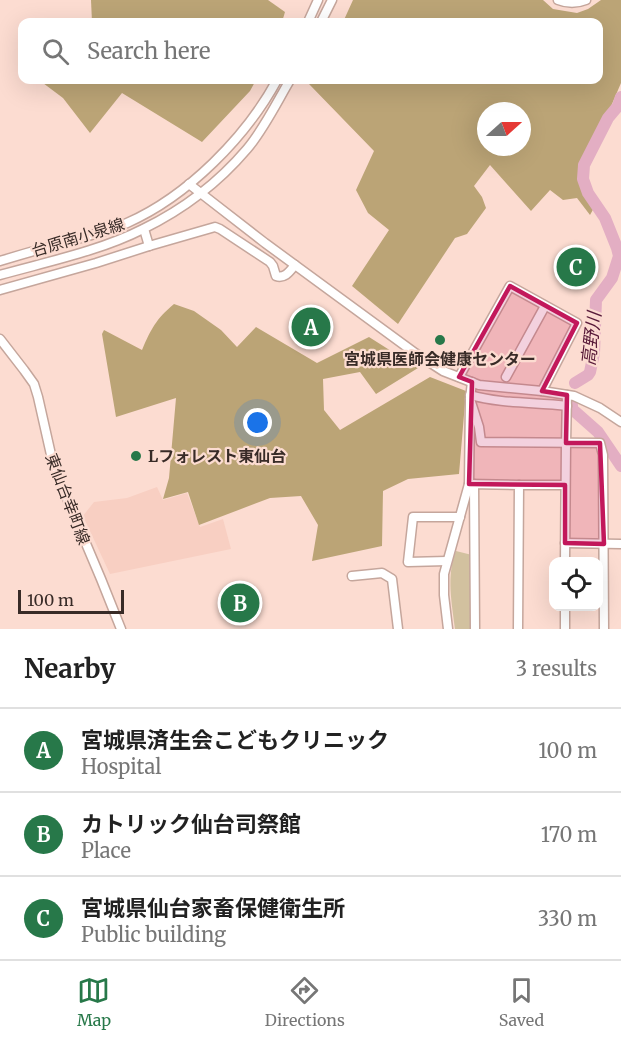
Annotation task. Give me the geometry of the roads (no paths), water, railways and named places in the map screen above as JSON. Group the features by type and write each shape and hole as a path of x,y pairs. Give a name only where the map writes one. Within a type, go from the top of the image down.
{"street":[{"path":"310,18 318,0"},
{"path":"323,18 332,0"},
{"path":"558,0 570,3 586,0"},
{"name":"台原南小泉線","path":"0,261 110,230 152,210 189,184 208,167 240,134 275,84"},
{"path":"0,275 104,246 144,229 200,193 220,178 249,147 288,84"},
{"path":"189,184 295,265 443,371 479,385 542,391 581,399 621,422"},
{"path":"0,290 215,227 270,262 276,276 282,277 295,265"},
{"path":"144,229 149,246"},
{"path":"459,378 510,286 577,323 542,391"},
{"path":"506,377 545,306"},
{"name":"東仙台幸町線","path":"2,345 34,384 54,468 121,629"},
{"path":"472,382 470,397 471,484 475,629"},
{"path":"565,557 567,395"},
{"path":"470,397 567,406"},
{"path":"470,397 482,442 600,443 603,454 604,629"},
{"path":"471,484 565,485"},
{"path":"448,629 444,574 471,484"},
{"path":"518,629 519,485"},
{"path":"447,561 408,562 413,517 460,517"},
{"path":"565,543 621,544"},
{"path":"352,576 382,573 392,579 398,629"},
{"path":"565,611 565,629"}],"waterway":[{"name":"高野川","path":"575,383 590,372 594,353 596,300 612,278 619,256 605,218 588,193 583,179 584,165 621,97"},
{"name":"高野川","path":"572,405 572,409 598,432 621,466"}],"place":[{"name":"宮城県仙台家畜保健衛生所","path":"576,267"},
{"name":"宮城県済生会こどもクリニック","path":"311,327"},
{"name":"宮城県医師会健康センター","path":"440,340"},
{"name":"Lフォレスト東仙台","path":"136,456"},
{"name":"カトリック仙台司祭館","path":"240,603"}]}
